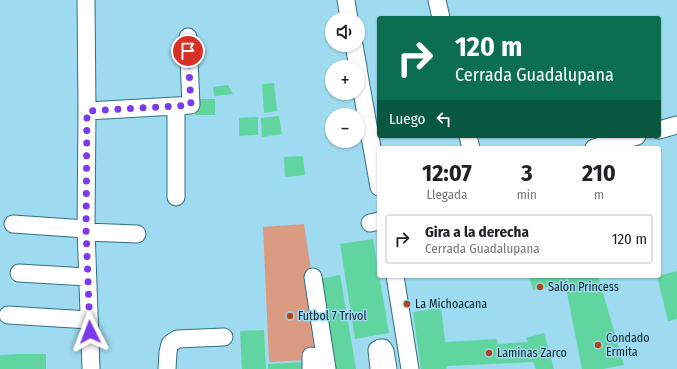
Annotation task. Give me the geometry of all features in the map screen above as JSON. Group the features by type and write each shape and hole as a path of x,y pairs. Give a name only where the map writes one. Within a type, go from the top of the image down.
{"street":[{"path":"86,0 86,231 92,369"},
{"path":"346,0 348,12"},
{"path":"437,0 441,16"},
{"path":"87,111 191,105 188,37"},
{"path":"364,100 377,175"},
{"path":"176,106 176,196"},
{"path":"661,129 677,125"},
{"path":"601,146 630,138"},
{"path":"13,224 137,234"},
{"path":"19,273 87,277"},
{"path":"313,277 327,369"},
{"path":"394,278 410,369"},
{"path":"8,315 89,320"},
{"path":"167,369 170,344 177,339 224,337"},
{"path":"379,369 377,350 383,348 385,350 388,369"}],"shaded area":[{"name":"Futbol 7 Trivol","path":"304,224 312,277 318,355 306,360 269,362 263,227"}],"building":[{"path":"274,83 277,111 264,113 262,84"},
{"path":"228,85 233,94 214,96 213,87"},
{"path":"194,99 215,99 215,115 195,115"},
{"path":"279,116 282,134 262,137 261,118"},
{"path":"258,117 258,135 239,136 239,118"},
{"path":"303,156 305,175 285,177 284,157"},
{"path":"373,239 377,262 377,278 380,278 389,333 355,339 340,244"},
{"path":"677,271 677,319 668,321 657,278 661,278 661,275"},
{"path":"340,275 356,369 329,369 315,280"},
{"path":"530,278 599,278 624,365 603,369 582,369 565,283 533,290"},
{"path":"441,308 445,342 497,339 498,344 528,342 526,338 544,333 554,369 536,369 533,362 448,366 446,369 421,369 413,312"},
{"path":"264,330 266,369 242,369 240,331"},
{"path":"46,354 46,369 0,369 0,355"},
{"path":"305,362 305,369 268,369 268,364"}],"place":[{"name":"Salón Princess","path":"540,287"},
{"name":"La Michoacana","path":"407,304"},
{"name":"Futbol 7 Trivol","path":"290,316"},
{"name":"Condado Ermita","path":"598,345"},
{"name":"Laminas Zarco","path":"489,353"}],"route":[{"path":"90,332 86,229 87,111 191,105 188,51"}]}
